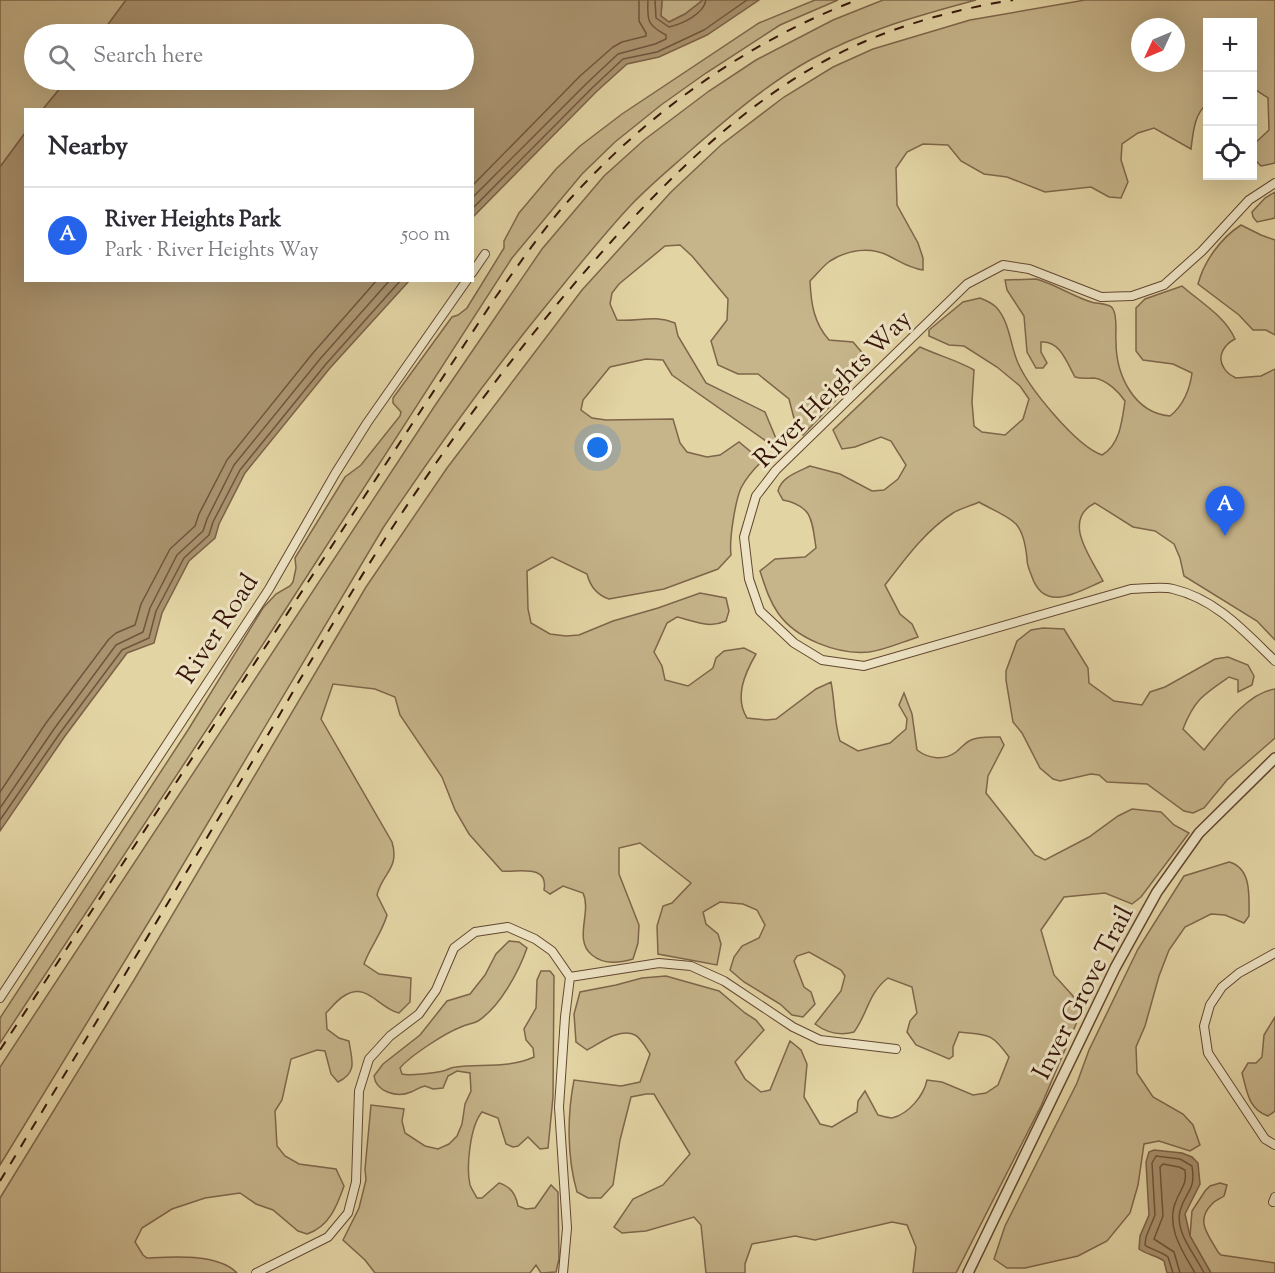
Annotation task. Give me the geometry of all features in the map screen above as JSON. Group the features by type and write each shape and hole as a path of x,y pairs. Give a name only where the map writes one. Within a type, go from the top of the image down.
{"street":[{"name":"River Heights Way","path":"1275,183 1249,200 1202,251 1164,285 1132,296 1101,297 1029,269 1003,265 967,284 776,471 756,496 744,537 749,579 760,611 794,643 822,660 864,666 1131,589 1172,588 1212,604 1275,661"},
{"path":"474,270 484,254"},
{"name":"River Road","path":"0,998 268,589 367,423 466,282"},
{"name":"Inver Grove Trail","path":"968,1273 1115,968 1157,892 1199,833 1275,758"},
{"path":"256,1273 328,1237 348,1213 356,1182 359,1091 369,1059 390,1036 419,1014 435,990 454,948 475,932 508,927 536,939 552,951 570,977 559,1107 567,1228 563,1273"},
{"path":"1275,953 1239,973 1222,987 1210,1005 1204,1026 1208,1053 1265,1139 1275,1145"},
{"path":"570,977 659,963 691,966 724,981 793,1027 820,1040 896,1049"}],"shaded area":[{"path":"0,0 126,0 108,24 24,24 24,90 59,90 44,108 24,108 24,134 0,167"},
{"path":"662,0 703,0 685,14 669,22 661,16"},
{"path":"815,0 838,0 780,25 661,105 615,142 582,174 512,258 269,635 0,1043 0,1018 188,730 263,608 276,594 293,582 296,568 295,558 345,477 361,465 400,416 401,412 393,403 393,398 452,317 467,308 504,248 504,241 519,213 556,169 580,146 622,114 759,23"},
{"path":"883,0 976,0 871,32 850,40 794,69 734,113 661,177 631,205 589,253 484,385 383,528 159,905 0,1165 0,1067 434,407 542,249 604,176 644,140 709,91 756,60 833,20"},
{"path":"1085,0 1275,0 1275,163 1261,166 1257,162 1257,141 1269,130 1268,98 1257,91 1257,18 1203,18 1203,108 1197,119 1191,149 1154,128 1138,133 1122,144 1121,160 1128,182 1121,198 1109,197 1091,187 1045,192 1007,177 984,174 961,161 948,145 923,144 907,152 896,168 897,205 918,243 923,258 923,270 882,253 866,250 844,254 830,261 810,281 814,313 824,334 829,340 853,342 871,363 803,435 797,430 789,399 758,374 738,374 718,365 711,341 727,320 728,299 680,245 665,246 619,284 612,293 610,304 617,320 660,319 675,323 678,336 706,383 765,412 777,441 773,446 672,375 663,360 646,359 610,367 583,400 581,410 592,418 606,420 673,419 680,443 687,452 707,457 720,455 739,442 762,461 745,481 739,494 732,531 731,555 718,569 664,589 609,599 595,589 587,574 552,557 527,571 528,609 531,623 550,634 579,635 613,621 700,593 726,598 729,611 726,621 707,624 677,617 667,623 654,652 662,666 665,680 688,686 713,668 716,658 724,651 744,648 756,654 742,685 741,702 747,718 776,719 816,689 831,682 840,741 858,751 890,743 906,729 907,719 899,705 904,693 912,714 917,750 926,755 936,758 947,757 974,739 1000,737 1004,745 988,776 986,793 1035,855 1045,860 1089,837 1132,809 1161,812 1174,825 1189,833 1141,897 1132,904 1105,893 1064,897 1041,930 1054,975 1082,1010 1041,1106 956,1273 913,1273 916,1247 907,1225 892,1222 815,1240 795,1236 752,1244 745,1264 745,1273 706,1273 701,1225 694,1217 646,1231 622,1233 614,1227 633,1199 663,1185 690,1154 654,1094 631,1097 620,1140 613,1185 601,1198 588,1198 577,1192 571,1165 569,1136 574,1080 621,1086 640,1082 650,1054 639,1038 629,1033 610,1037 587,1050 576,1042 574,1014 580,992 642,978 666,976 719,991 756,1020 764,1030 735,1062 745,1079 761,1092 770,1090 790,1041 801,1050 807,1064 804,1097 820,1124 832,1127 857,1112 858,1101 865,1091 878,1115 892,1118 915,1103 923,1092 927,1080 942,1082 973,1095 986,1093 998,1085 1009,1057 993,1039 977,1034 959,1032 953,1047 953,1056 949,1059 916,1045 907,1032 910,1021 917,1013 912,987 888,978 876,990 854,1032 839,1034 824,1030 815,1024 841,991 845,976 841,970 809,952 797,956 794,961 804,987 811,992 815,1004 803,1017 792,1015 780,1004 744,982 730,970 734,957 742,946 759,938 765,925 757,910 743,904 720,902 703,912 706,924 718,934 721,944 717,965 658,954 657,926 663,906 672,903 691,883 640,843 619,848 619,874 639,925 638,943 633,959 612,962 597,958 587,949 584,942 586,909 583,893 563,886 550,894 544,890 542,876 537,873 502,871 469,834 455,810 442,777 400,715 395,697 375,689 333,684 321,719 392,842 394,851 392,865 377,895 387,915 364,964 379,974 411,978 410,1002 399,1013 366,993 352,992 344,996 326,1013 327,1029 339,1038 349,1041 352,1064 345,1078 338,1082 331,1074 325,1051 317,1050 291,1059 282,1100 275,1111 277,1146 285,1156 299,1164 336,1169 344,1186 335,1208 327,1221 315,1231 307,1234 298,1231 273,1210 256,1204 240,1193 205,1198 172,1209 142,1228 135,1242 147,1258 207,1259 229,1267 237,1273 0,1273 0,1198 134,980 366,587 447,468 582,290 671,192 721,145 784,97 833,67 873,49 970,20"},
{"path":"1275,192 1275,218 1257,222 1252,212 1265,198"},
{"path":"1241,225 1275,240 1275,335 1266,330 1253,330 1239,315 1198,284 1204,267 1214,251"},
{"path":"1036,279 1094,303 1111,307 1115,313 1117,355 1124,379 1137,400 1146,408 1157,413 1170,416 1179,407 1188,391 1192,373 1173,364 1143,360 1136,351 1136,308 1145,299 1182,286 1219,316 1231,331 1235,339 1225,347 1221,355 1222,364 1228,372 1236,378 1261,376 1275,369 1275,640 1257,621 1184,576 1174,544 1155,531 1133,527 1095,503 1085,510 1080,519 1079,529 1086,551 1103,581 1073,594 1063,597 1045,595 1032,577 1019,528 1008,518 979,502 953,513 933,528 885,585 900,614 912,624 918,637 875,651 844,651 807,638 778,613 760,571 775,559 805,557 816,548 809,516 800,506 783,500 778,491 780,486 791,475 810,466 840,474 872,491 884,490 898,479 906,465 891,441 881,437 855,447 842,449 833,430 920,347 974,370 972,402 974,426 982,432 1005,435 1023,419 1029,399 1020,386 997,367 964,346 949,345 929,336 929,330 963,302 980,298 996,307 1001,313 1015,356 1024,374 1067,429 1102,455 1113,445 1119,432 1125,401 1119,394 1099,379 1075,377 1062,354 1048,342 1041,342 1041,352 1047,363 1043,368 1036,368 1027,352 1024,316 1007,290 1005,280"},
{"path":"1064,629 1088,668 1089,683 1114,701 1142,705 1150,692 1165,687 1215,659 1228,657 1248,665 1254,676 1252,685 1238,692 1238,680 1229,677 1201,698 1191,711 1183,729 1204,750 1235,713 1254,697 1275,689 1275,738 1227,780 1204,808 1193,813 1184,811 1147,784 1107,782 1099,775 1091,774 1060,781 1053,779 1040,768 1022,733 1013,722 1006,680 1006,671 1017,641 1031,630"},
{"path":"1229,862 1242,870 1248,884 1249,916 1244,923 1225,915 1211,914 1185,927 1169,950 1136,1047 1137,1073 1153,1097 1183,1114 1193,1125 1200,1145 1190,1151 1159,1141 1144,1144 1138,1185 1130,1213 1107,1241 1078,1256 1025,1268 1007,1268 994,1259 1005,1226 1077,1083 1089,1050 1138,949 1184,876"},
{"path":"509,941 519,942 527,948 514,978 494,1007 478,1021 454,1030 428,1045 400,1068 402,1074 410,1075 439,1072 454,1067 515,1063 534,1057 533,1048 526,1040 524,1029 536,1008 537,980 541,971 550,971 554,976 553,1097 548,1148 540,1149 528,1137 518,1146 513,1147 506,1144 498,1118 482,1112 474,1127 469,1168 470,1185 477,1198 482,1198 499,1183 507,1186 512,1192 518,1206 526,1209 535,1208 551,1185 558,1192 559,1259 556,1272 541,1273 536,1265 530,1273 375,1273 365,1260 343,1240 359,1208 366,1180 371,1105 404,1109 402,1121 405,1133 425,1146 438,1149 449,1144 457,1136 462,1124 465,1104 471,1091 470,1073 457,1071 448,1076 443,1088 433,1089 425,1086 405,1094 394,1094 383,1090 374,1076 383,1064 420,1035 447,1001 470,994 485,975 496,954"},
{"path":"1275,1017 1275,1111 1268,1116 1252,1104 1242,1073 1248,1063 1256,1063 1262,1057 1264,1035"},
{"path":"1220,1183 1227,1185 1224,1196 1215,1201 1204,1216 1205,1228 1218,1252 1221,1255 1275,1263 1275,1273 1211,1273 1190,1236 1192,1211 1210,1186"}],"water":[{"path":"126,0 662,0 661,16 669,22 685,14 703,0 759,0 707,35 659,57 627,64 596,92 474,216 474,108 44,108 59,90 474,90 474,24 108,24"},
{"path":"24,134 24,282 408,282 330,368 245,473 219,524 215,538 189,561 162,613 154,643 127,653 65,736 0,831 0,167"},
{"path":"1154,1150 1182,1153 1192,1157 1198,1163 1200,1184 1185,1214 1190,1236 1211,1273 1167,1273 1164,1261 1139,1249 1140,1236 1149,1215 1146,1162 1149,1152"}],"railway":[{"path":"0,1050 495,298 550,222 601,167 633,137 702,83 739,58 777,37 857,0"},
{"path":"0,1181 374,556 446,449 501,374 589,267 643,207 692,159 744,115 800,75 852,47 896,29 966,9 1013,0"}],"place":[{"name":"River Heights Park","path":"1225,536"}]}
